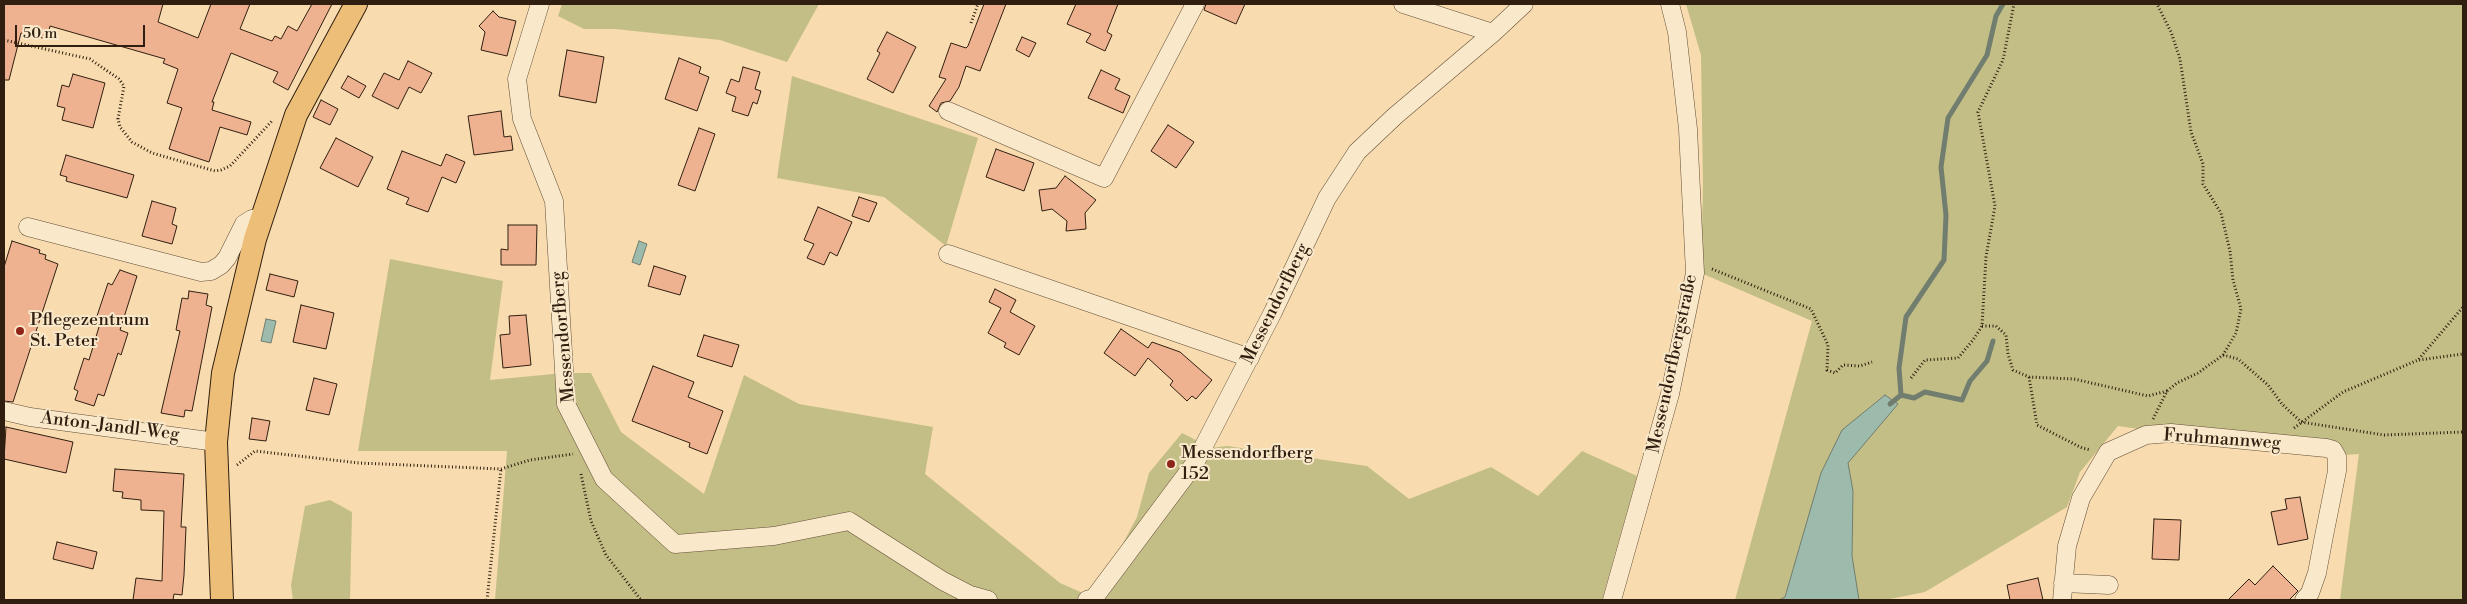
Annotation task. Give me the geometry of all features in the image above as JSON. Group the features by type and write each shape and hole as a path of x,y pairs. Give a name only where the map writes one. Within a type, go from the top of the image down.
{"main road":[{"path":"222,600 216,442 223,373 254,239 296,115 356,4"}],"street":[{"name":"Messendorfberg","path":"540,4 517,78 522,119 554,201 566,404 604,479 675,544 774,536 849,521 943,581 970,595 988,600"},
{"path":"948,111 1104,178 1195,4"},
{"path":"1403,4 1493,33"},
{"name":"Messendorfberg","path":"1088,600 1094,598 1195,463 1250,358 1327,198 1358,152 1395,116 1493,33 1524,4"},
{"name":"Messendorfbergstraße","path":"1612,600 1670,394 1694,273 1688,129 1677,32 1670,4"},
{"path":"28,227 201,272 211,271 221,265 228,258 244,224 252,219 262,218"},
{"path":"948,254 1250,358"},
{"name":"Anton-Jandl-Weg","path":"4,411 30,417 216,442"},
{"name":"Fruhmannweg","path":"2108,452 2146,435 2171,433 2333,450 2338,457 2337,471 2316,573 2310,593 2304,600"},
{"path":"2108,452 2081,498 2067,546 2062,592 2108,585"}],"path":[{"path":"971,23 978,4"},
{"path":"1911,378 1925,360 1958,358 1974,340 1982,326 1986,257 1995,206 1978,112 2003,60 2014,4"},
{"path":"1982,326 1996,326 2006,334 2008,354 2013,370 2029,376 2074,379 2148,396 2167,391 2224,355 2236,333 2241,308 2233,280 2230,251 2222,213 2203,184 2203,164 2191,132 2180,59 2171,32 2157,4"},
{"path":"4,40 93,60 119,79 124,86 118,119 126,137 152,153 215,171 230,166 280,113 285,111 296,115"},
{"path":"1694,262 1811,309 1828,345 1827,370 1835,373 1843,365 1860,366 1872,362"},
{"path":"2418,360 2463,307"},
{"path":"2276,444 2342,392 2418,360 2463,354"},
{"path":"2224,355 2238,359 2268,385 2282,404 2302,422 2384,435 2463,432"},
{"path":"2029,376 2037,425 2082,448 2108,452"},
{"path":"2146,435 2167,391"},
{"path":"235,467 255,451 359,463 501,469 530,460 590,452"},
{"path":"487,600 501,469"},
{"path":"581,472 591,521 606,555 641,600"}],"shaded area":[{"path":"562,4 819,4 787,62 720,40 615,29 584,29 558,16"},
{"path":"1686,4 2463,4 2463,600 2340,600 2359,454 2328,456 2118,426 2080,472 2067,507 1925,592 1885,600 1735,600 1812,321 1701,273 1703,186 1701,55"},
{"path":"792,76 978,138 946,246 884,197 777,178"},
{"path":"639,241 647,244 640,265 632,262"},
{"path":"390,259 503,281 490,380 564,373 591,373 621,432 704,494 744,375 799,404 933,427 925,474 1060,583 1094,598 1137,517 1149,473 1182,433 1211,448 1227,446 1367,466 1409,499 1491,467 1538,496 1582,451 1637,476 1602,600 495,600 507,451 358,451"},
{"path":"266,319 276,321 271,343 261,341"},
{"path":"1885,395 1898,404 1848,463 1853,491 1852,556 1859,600 1779,600 1785,597 1821,473 1842,430"},
{"path":"330,500 352,512 350,600 293,600 291,585 305,506"}],"building":[{"path":"4,4 163,4 158,22 198,38 211,4 250,4 240,29 272,41 275,36 281,39 288,26 297,31 312,4 332,4 288,90 273,82 278,72 231,53 212,102 214,102 212,110 251,122 247,135 220,127 209,162 169,149 182,108 167,103 178,69 163,63 165,59 50,26 47,39 21,33 9,80 4,80"},
{"path":"984,4 1006,4 980,71 966,66 959,87 950,101 941,103 937,112 929,106 946,79 939,77 951,43 966,48 968,46"},
{"path":"1076,4 1118,4 1107,32 1112,35 1105,51 1086,42 1091,34 1067,24"},
{"path":"1206,4 1245,4 1236,24 1204,10"},
{"path":"493,11 499,17 516,21 507,56 481,50 485,32 479,26"},
{"path":"887,32 916,47 893,93 867,79 880,53 877,51"},
{"path":"1022,37 1036,43 1029,57 1016,50"},
{"path":"567,50 604,57 596,103 559,96"},
{"path":"679,58 701,67 699,73 709,77 697,111 665,99"},
{"path":"408,61 432,73 421,93 409,87 398,109 372,96 384,73 399,80"},
{"path":"743,67 760,72 755,89 761,91 757,104 753,102 748,116 732,111 736,97 726,93 731,79 739,82"},
{"path":"1101,70 1120,79 1115,89 1130,96 1123,113 1088,98"},
{"path":"73,74 105,83 93,128 62,120 65,108 57,106 62,85 69,87"},
{"path":"348,76 366,86 359,98 341,88"},
{"path":"321,100 338,109 330,125 313,117"},
{"path":"501,111 504,137 511,136 513,150 474,155 468,116"},
{"path":"1168,125 1194,142 1176,168 1151,151"},
{"path":"699,128 715,134 695,191 678,185"},
{"path":"336,138 373,157 358,187 320,168"},
{"path":"996,149 1034,163 1024,191 986,177"},
{"path":"402,151 441,166 446,154 465,162 456,183 442,177 428,212 406,204 409,198 387,189"},
{"path":"66,155 134,175 127,198 66,181 67,177 60,175"},
{"path":"1065,176 1096,200 1085,213 1086,229 1066,231 1067,221 1052,209 1042,211 1039,190 1056,188"},
{"path":"859,197 877,203 869,222 852,216"},
{"path":"152,201 176,208 172,224 177,226 172,244 142,236"},
{"path":"818,207 852,222 837,256 830,252 824,265 807,258 814,244 804,240"},
{"path":"508,225 537,225 536,265 501,265 501,249 508,250"},
{"name":"Pflegezentrum St. Peter","path":"12,241 40,250 39,253 46,255 45,259 58,264 13,402 4,401 4,267"},
{"path":"654,266 686,276 680,295 648,286"},
{"path":"120,270 137,276 120,330 128,333 121,355 118,353 104,396 98,394 94,406 75,400 78,391 74,389 84,358 89,360 102,317 97,316 108,283 112,285"},
{"path":"270,274 298,281 294,297 266,290"},
{"path":"995,289 1016,300 1010,312 1035,326 1019,355 1004,347 1006,343 988,333 1001,308 989,302"},
{"path":"189,291 208,294 206,305 212,307 192,411 185,410 184,417 161,413 180,331 176,330 182,298 188,299"},
{"path":"301,305 334,313 326,349 293,342"},
{"path":"526,315 531,365 503,368 500,335 510,334 509,316"},
{"path":"1121,329 1148,348 1152,342 1180,352 1212,380 1196,399 1192,396 1187,401 1170,385 1173,381 1148,358 1135,376 1104,353"},
{"path":"704,335 739,345 732,367 697,356"},
{"path":"653,366 694,382 688,397 723,411 707,454 689,447 690,443 632,421"},
{"path":"314,378 337,384 329,415 306,410"},
{"path":"252,418 270,421 266,441 249,439"},
{"path":"6,427 73,442 66,473 4,459"},
{"path":"115,469 184,474 181,527 186,527 184,575 182,595 174,594 173,600 133,600 136,578 162,581 164,511 141,510 141,500 122,498 123,492 113,491"},
{"path":"2300,497 2308,539 2278,545 2271,512 2287,509 2285,499"},
{"path":"2154,519 2181,520 2179,560 2152,559"},
{"path":"57,542 97,552 93,569 53,559"},
{"path":"2273,566 2298,591 2289,600 2228,600 2249,579 2255,585"},
{"path":"2038,578 2043,600 2010,600 2007,585"}],"waterway":[{"path":"1890,404 1901,395 1899,368 1906,317 1944,260 1946,215 1941,167 1948,118 1987,55 1996,16 2003,4"},
{"path":"1901,395 1914,398 1925,392 1962,400 1970,381 1987,361 1993,341"}],"place":[{"name":"Pflegezentrum St. Peter","path":"20,331"},
{"name":"Messendorfberg 152","path":"1171,464"}]}
